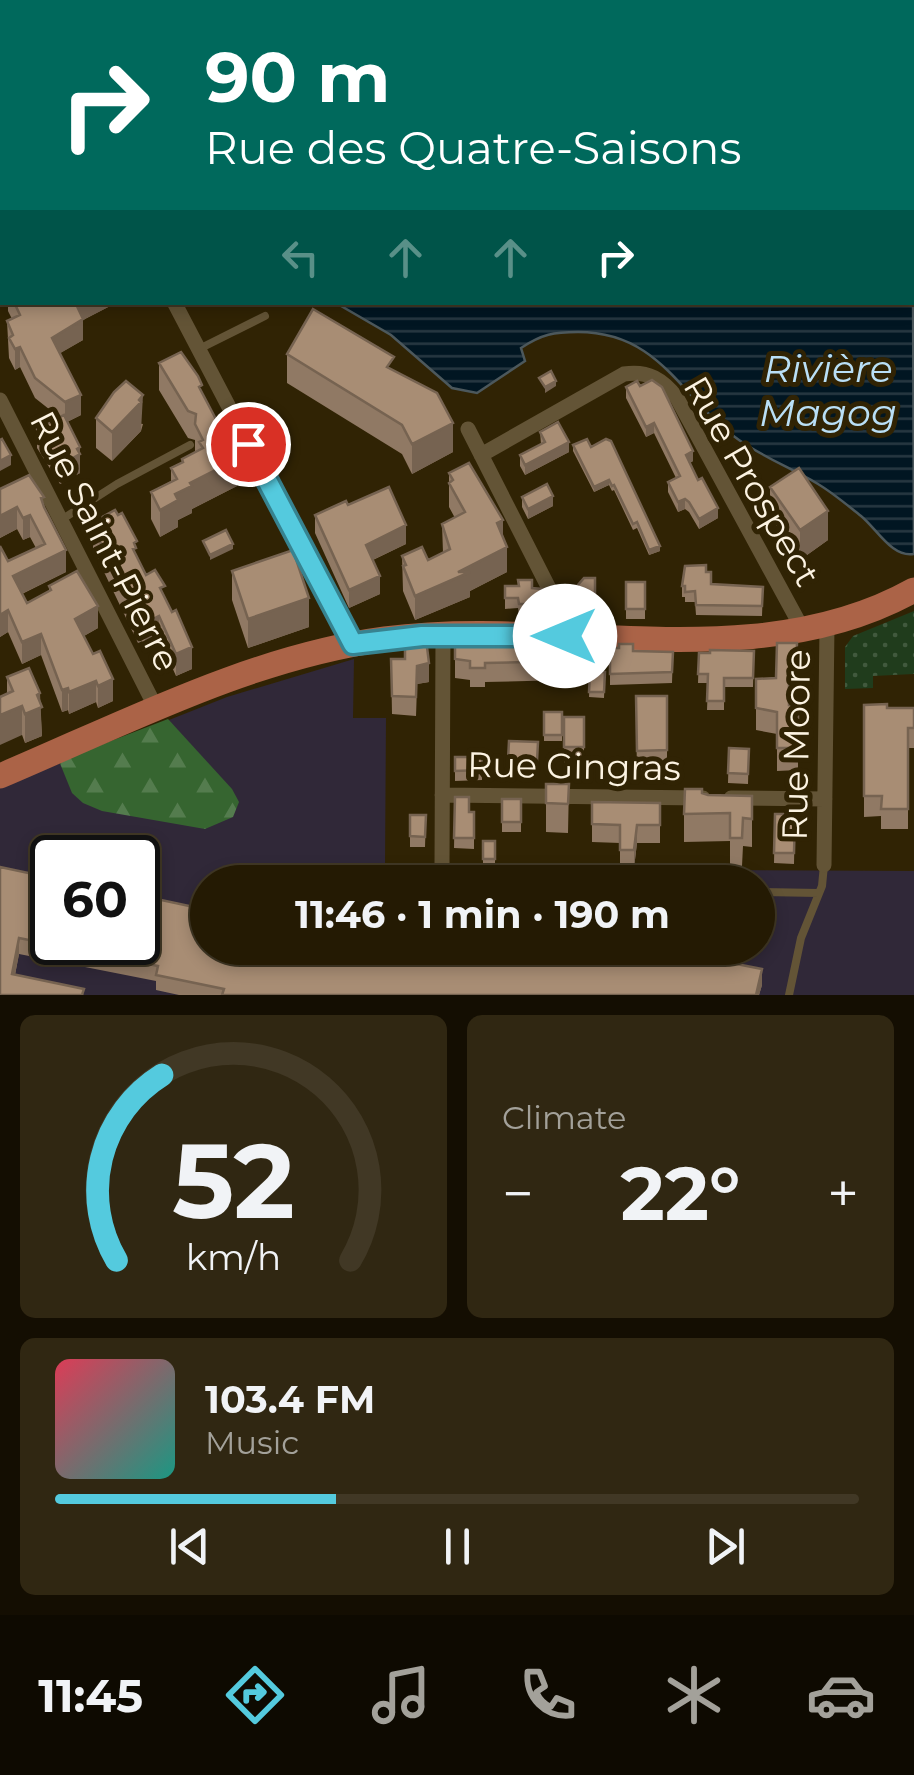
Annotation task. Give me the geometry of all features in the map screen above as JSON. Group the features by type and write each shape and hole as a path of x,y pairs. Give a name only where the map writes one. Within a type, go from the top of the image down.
{"main road":[{"path":"0,776 256,672 353,644 443,636 734,637 815,628 876,610 914,590"}],"street":[{"path":"176,305 353,644"},
{"name":"Rue Prospect","path":"481,455 617,377 632,372 655,376 677,398 815,628"},
{"name":"Rue Saint-Pierre","path":"0,400 32,476 61,520 157,710"},
{"path":"468,430 561,612 565,636"},
{"name":"Rue Moore","path":"815,628 825,799 824,865"},
{"path":"442,865 443,636"},
{"name":"Rue Gingras","path":"442,795 825,799"}],"lane":[{"path":"199,349 265,316"},
{"path":"61,520 117,484 190,446"},
{"path":"789,995 801,938 819,892 824,865"},
{"path":"775,892 819,892"}],"shaded area":[{"path":"354,659 353,718 386,718 385,865 190,865 190,965 775,965 775,870 914,871 914,995 0,995 0,787 227,697"}],"green space":[{"path":"914,611 914,674 873,676 873,688 845,689 845,647 853,636"},
{"path":"168,719 232,789 239,802 233,817 205,829 102,811 72,793 59,761"}],"water":[{"name":"Rivière Magog","path":"339,305 913,305 914,554 899,552 829,491 739,440 668,371 630,343 578,332 542,337 521,348 525,361 477,393 452,388 391,335"}],"building":[{"path":"15,305 76,305 83,319 52,338 81,395 65,402 35,378 20,347 15,349 9,338 13,335 7,321 20,315"},
{"path":"313,309 394,357 387,367 437,393 453,423 412,444 402,425 287,354"},
{"path":"181,352 198,376 202,385 199,387 218,423 221,421 237,459 190,483 192,486 175,494 178,500 160,510 151,492 177,479 171,468 203,448 196,414 188,411 159,363"},
{"path":"551,371 556,381 545,387 539,378"},
{"path":"652,380 662,387 693,451 686,455 718,508 699,519 689,502 678,502 668,482 680,476 654,423 646,427 626,387"},
{"path":"126,381 143,395 112,432 96,418"},
{"path":"64,415 80,454 60,465 37,429"},
{"path":"558,422 569,442 525,465 520,455 545,442 540,432"},
{"path":"587,439 591,447 606,439 611,441 660,546 649,550 637,522 633,524 609,480 594,487 573,445"},
{"path":"0,440 11,455 0,461"},
{"path":"469,463 503,520 497,523 507,547 458,572 470,572 415,596 402,556 422,547 428,560 450,549 442,524 465,512 449,483 453,480 449,473"},
{"path":"799,468 828,511 800,530 770,487"},
{"path":"29,475 44,497 44,507 66,550 13,576 27,603 77,571 98,606 75,619 93,654 100,651 113,679 98,686 96,681 69,692 68,688 62,690 41,634 22,642 8,610 0,615 0,546 8,561 45,544 30,515 23,518 17,507 0,516 0,489"},
{"path":"547,484 553,496 528,509 522,497"},
{"path":"389,487 406,525 366,545 380,576 349,590 315,515"},
{"path":"115,510 118,515 122,513 137,541 133,549 146,575 155,570 165,586 160,588 172,612 176,610 192,647 176,654 159,616 145,623 142,619 138,621 93,527 95,521"},
{"path":"226,530 233,544 210,555 203,541"},
{"path":"293,550 309,598 248,619 232,571"},
{"path":"706,565 706,572 711,572 711,584 763,587 762,606 696,605 695,591 685,592 682,586 685,566"},
{"path":"584,578 595,578 595,611 577,611 577,586"},
{"path":"518,580 532,580 532,588 542,589 542,604 519,604 518,598 505,598 505,586 519,586"},
{"path":"626,582 645,582 645,609 626,609"},
{"path":"461,632 474,632 474,637 570,633 570,657 566,661 485,663 485,668 470,668 470,661 455,659 455,637"},
{"path":"426,639 429,663 417,666 416,697 392,696 391,659 405,659 405,640"},
{"path":"777,643 797,643 796,669 789,673 789,705 798,705 798,748 777,748 777,712 756,708 756,679 776,678"},
{"path":"619,644 633,644 633,651 673,652 672,672 610,674 610,648 619,648"},
{"path":"754,651 753,678 724,678 724,701 707,701 708,674 698,674 699,653"},
{"path":"29,668 42,707 25,714 22,706 0,715 0,697 13,691 7,677"},
{"path":"590,672 605,672 604,692 589,692"},
{"path":"636,696 667,696 667,750 637,751"},
{"path":"887,704 887,708 914,708 914,728 908,728 908,809 881,809 882,796 864,796 864,705"},
{"path":"544,712 562,712 562,735 544,735"},
{"path":"564,717 584,717 584,747 564,747"},
{"path":"509,741 538,742 537,761 508,760"},
{"path":"729,748 749,749 748,774 728,773"},
{"path":"455,757 482,757 482,770 455,771"},
{"path":"546,784 569,784 568,804 546,803"},
{"path":"685,789 702,789 708,795 752,796 752,819 743,818 742,838 730,838 730,813 684,814"},
{"path":"455,797 469,797 469,812 474,812 474,838 454,838"},
{"path":"502,799 521,799 521,822 502,822"},
{"path":"592,802 660,803 660,825 637,825 634,850 620,850 620,825 592,824"},
{"path":"775,814 795,814 794,853 774,853"},
{"path":"410,815 426,815 425,837 410,836"},
{"path":"483,841 495,841 495,859 483,859"},
{"path":"0,867 30,873 30,940 19,938 12,974 84,989 82,995 0,995"},
{"path":"160,900 190,906 190,965 742,965 762,969 756,995 222,995 224,989 156,975 158,966 153,965 160,965"}],"route":[{"path":"248,444 353,644 422,636 565,636"}]}
